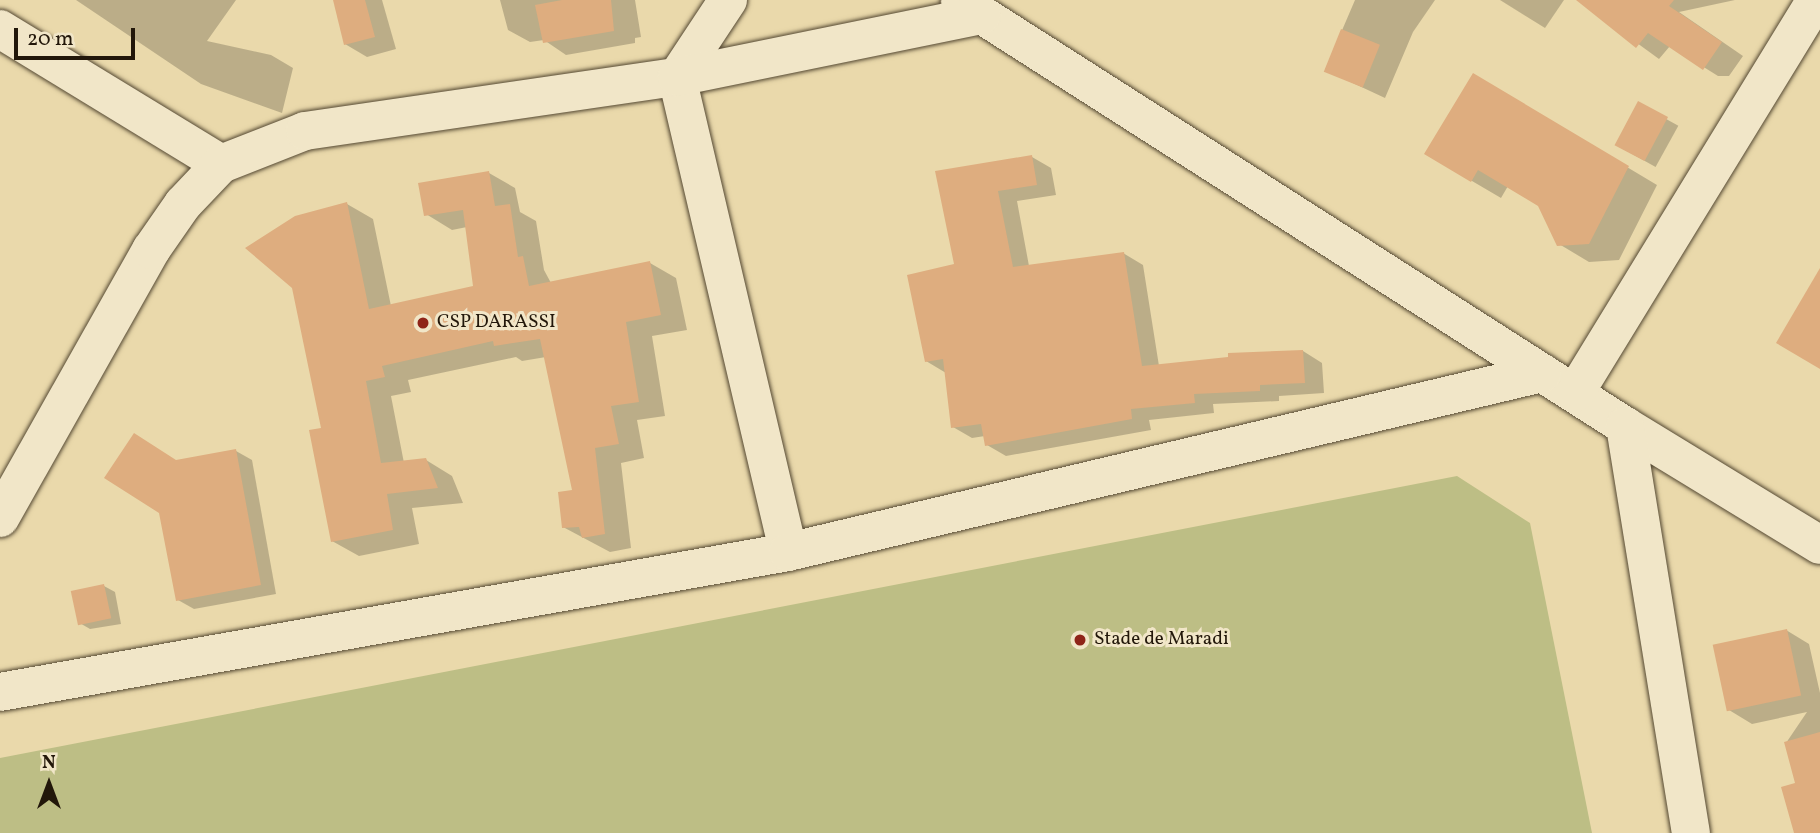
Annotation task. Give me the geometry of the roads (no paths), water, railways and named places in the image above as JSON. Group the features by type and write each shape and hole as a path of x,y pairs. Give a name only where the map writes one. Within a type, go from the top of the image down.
{"street":[{"path":"728,0 677,78 788,552"},
{"path":"1575,393 1816,0"},
{"path":"0,518 151,250 183,204 221,164 304,131 677,78 970,8 1625,426 1820,545"},
{"path":"0,29 221,164"},
{"path":"0,692 788,552 1542,373"},
{"path":"1625,426 1691,833"}],"place":[{"name":"CSP DARASSI","path":"423,323"},
{"name":"Stade de Maradi","path":"1080,640"}]}
